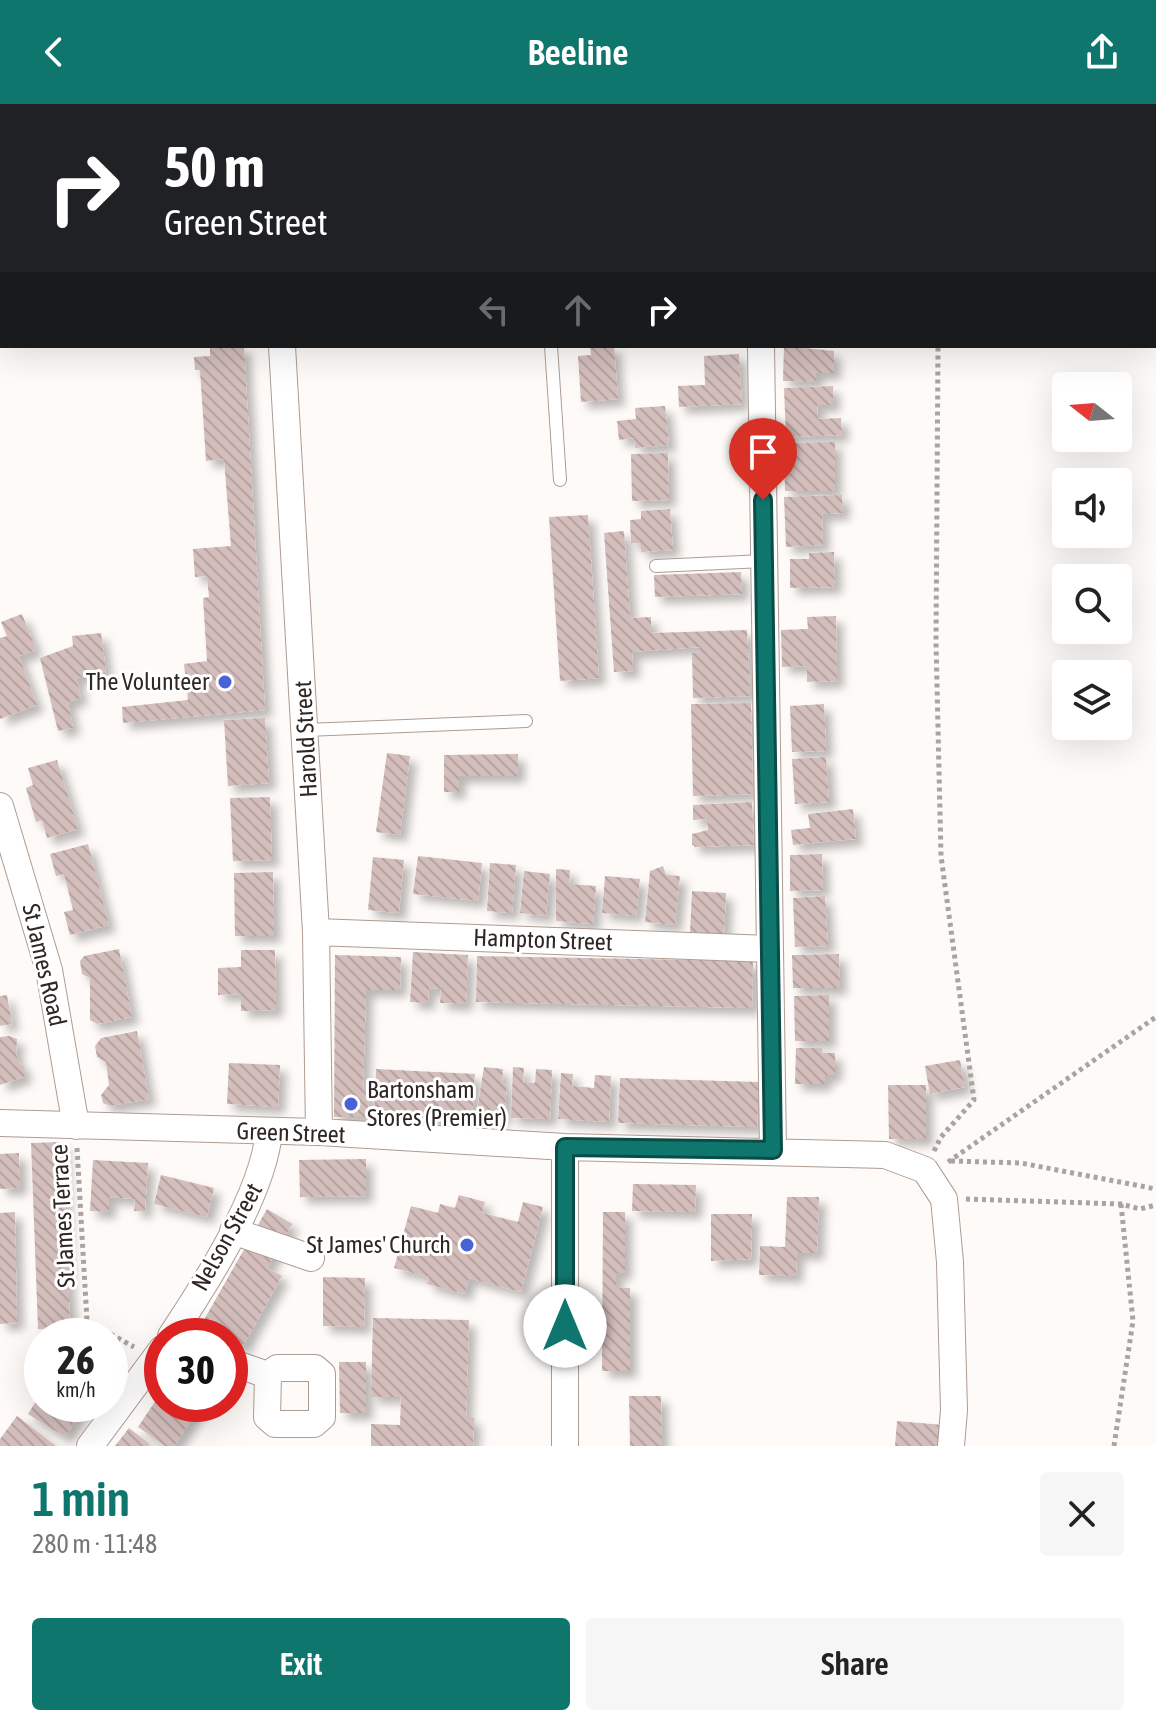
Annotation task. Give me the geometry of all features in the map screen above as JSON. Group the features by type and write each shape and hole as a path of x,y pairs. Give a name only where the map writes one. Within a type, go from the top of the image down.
{"street":[{"name":"Harold Street","path":"282,348 316,932 319,1132"},
{"path":"761,348 773,1150"},
{"name":"St James Road","path":"0,806 49,970 76,1126"},
{"name":"Hampton Street","path":"316,932 769,949"},
{"name":"Green Street","path":"0,1123 319,1132 565,1147 885,1155 925,1170"},
{"name":"Nelson Street","path":"183,1318 233,1231 266,1159 269,1132"},
{"path":"565,1147 565,1446"},
{"path":"925,1170 944,1199 953,1381 951,1446"},
{"path":"233,1231 311,1258"},
{"path":"248,1368 268,1375"},
{"name":"Nelson Street","path":"90,1446 144,1375"}],"lane":[{"path":"551,348 560,480"},
{"path":"656,566 764,561"},
{"path":"306,730 526,721"}],"path":[{"path":"925,1170 941,1137 974,1100 941,856 936,642 938,348"},
{"path":"925,1170 950,1161 1156,1017"},
{"name":"St James Terrace","path":"76,1126 87,1321 144,1336"},
{"path":"950,1161 1021,1163 1156,1189"},
{"path":"944,1199 1121,1204 1140,1209 1156,1205"},
{"path":"1114,1446 1133,1321 1121,1204"}],"building":[{"path":"210,348 244,348 265,710 123,723 122,707 188,700 184,664 207,661 203,598 209,597 207,576 195,577 193,549 231,546 224,459 206,461 200,370 195,370 194,357 210,356"},
{"path":"590,348 614,348 618,399 581,402 578,356 591,355"},
{"path":"784,348 834,351 834,373 816,373 816,382 783,381"},
{"path":"739,354 742,404 679,407 678,386 705,385 704,356"},
{"path":"833,386 833,405 817,405 818,419 841,418 842,435 786,437 784,388"},
{"path":"665,406 669,445 635,448 634,438 619,440 617,421 636,419 635,408"},
{"path":"835,442 835,491 785,491 784,443"},
{"path":"668,453 669,500 632,501 631,454"},
{"path":"842,495 843,513 822,514 823,545 786,547 784,497"},
{"path":"670,509 673,550 641,552 640,543 631,543 630,520 641,519 641,511"},
{"path":"588,515 599,678 560,681 549,517"},
{"path":"624,531 630,618 651,617 651,633 747,630 750,696 693,698 692,653 700,653 700,647 632,652 633,671 614,672 604,533"},
{"path":"834,552 835,587 790,588 790,559 809,559 809,553"},
{"path":"741,572 742,594 655,597 654,575"},
{"path":"22,614 36,650 19,656 37,705 0,719 0,638 7,636 1,622"},
{"path":"836,616 837,681 807,682 807,666 782,667 781,630 808,629 807,617"},
{"path":"101,633 106,671 76,678 81,698 68,702 73,728 58,731 40,658 73,646 72,636"},
{"path":"751,703 753,794 693,796 691,704"},
{"path":"824,704 826,751 792,752 790,706"},
{"path":"265,718 269,783 228,786 224,720"},
{"path":"387,753 410,756 400,835 376,832"},
{"path":"518,754 518,776 459,776 459,792 444,792 444,755"},
{"path":"826,757 829,802 795,804 792,759"},
{"path":"57,760 78,829 47,838 42,820 36,822 26,788 33,785 28,768"},
{"path":"270,797 272,860 233,861 230,798"},
{"path":"752,802 754,845 695,847 692,844 692,834 708,830 707,819 693,820 693,805"},
{"path":"853,809 856,839 793,845 791,830 810,828 808,814"},
{"path":"88,844 109,925 70,935 64,912 73,910 64,874 56,876 50,854"},
{"path":"822,854 823,890 790,891 790,855"},
{"path":"418,856 482,863 478,901 413,894"},
{"path":"373,857 404,860 399,913 368,910"},
{"path":"490,863 516,865 512,913 487,911"},
{"path":"663,866 666,875 680,876 675,925 645,922 650,871"},
{"path":"556,869 570,870 569,884 596,886 593,924 556,921"},
{"path":"524,871 550,874 546,916 520,913"},
{"path":"273,872 274,936 235,936 234,873"},
{"path":"605,876 640,879 636,916 602,913"},
{"path":"692,891 726,893 724,934 690,932"},
{"path":"825,896 828,946 795,947 793,898"},
{"path":"119,949 132,1017 97,1024 90,1020 90,978 82,974 80,961 84,956"},
{"path":"241,950 275,950 276,1010 241,1011 241,994 218,995 218,968 241,967"},
{"path":"413,952 468,955 466,1004 440,1003 441,989 429,988 428,1003 410,1002"},
{"path":"839,954 840,988 793,988 792,955"},
{"path":"335,955 401,957 400,990 366,990 363,1091 369,1091 368,1117 334,1117"},
{"path":"477,956 753,961 752,1008 476,1002"},
{"path":"7,995 12,1024 0,1026 0,996"},
{"path":"829,995 829,1041 795,1041 794,996"},
{"path":"137,1031 149,1099 110,1106 103,1103 101,1095 109,1085 106,1062 97,1057 95,1046 101,1038"},
{"path":"0,1037 17,1039 16,1053 18,1062 24,1066 24,1077 0,1085"},
{"path":"796,1048 822,1048 822,1053 835,1053 835,1075 825,1075 825,1084 795,1084"},
{"path":"960,1060 965,1087 930,1094 925,1066"},
{"path":"229,1063 280,1065 278,1107 227,1104"},
{"path":"484,1067 503,1069 502,1084 507,1085 504,1119 476,1117"},
{"path":"513,1067 524,1068 523,1083 535,1083 536,1069 552,1070 550,1119 511,1118"},
{"path":"376,1069 475,1074 472,1121 374,1116"},
{"path":"561,1073 573,1074 572,1086 594,1088 595,1075 611,1076 609,1122 558,1119"},
{"path":"620,1078 759,1082 757,1127 618,1123"},
{"path":"888,1085 926,1085 926,1139 889,1139"},
{"path":"63,1142 70,1318 38,1318 31,1143"},
{"path":"19,1153 20,1188 0,1189 0,1154"},
{"path":"366,1159 366,1196 300,1197 299,1160"},
{"path":"93,1160 148,1163 145,1211 134,1211 135,1199 109,1197 109,1212 90,1211"},
{"path":"161,1175 214,1188 207,1217 154,1204"},
{"path":"633,1184 696,1185 695,1212 632,1211"},
{"name":"St James' Church","path":"459,1195 485,1202 482,1213 518,1222 523,1202 543,1207 521,1292 469,1278 465,1294 427,1284 429,1277 394,1268 411,1206 438,1213 440,1204 455,1208"},
{"path":"787,1197 819,1197 817,1253 797,1253 796,1276 759,1275 760,1246 785,1247"},
{"path":"267,1209 292,1224 267,1268 282,1276 248,1337 248,1318 205,1318"},
{"path":"15,1212 17,1323 0,1324 0,1213"},
{"path":"603,1212 625,1212 625,1273 616,1273 616,1288 630,1288 630,1371 602,1371"},
{"path":"711,1214 752,1214 751,1259 711,1261"},
{"path":"323,1277 365,1278 364,1327 323,1326"},
{"path":"373,1318 469,1320 466,1418 474,1418 473,1446 371,1446 371,1424 400,1425 401,1397 371,1397"},
{"path":"339,1362 366,1362 366,1413 340,1413"},
{"path":"629,1396 661,1396 662,1446 630,1446"},
{"path":"17,1416 56,1446 0,1446 0,1439"},
{"path":"144,1418 144,1422 190,1422 174,1446 165,1446 138,1427"},
{"path":"897,1421 943,1425 941,1446 895,1446"},
{"path":"41,1422 75,1422 65,1437"},
{"path":"129,1428 150,1444 115,1446"}],"place":[{"name":"The Volunteer","path":"225,682"},
{"name":"Bartonsham Stores (Premier)","path":"351,1104"},
{"name":"St James' Church","path":"467,1245"}],"route":[{"path":"565,1326 565,1147 773,1150 763,500"}]}
